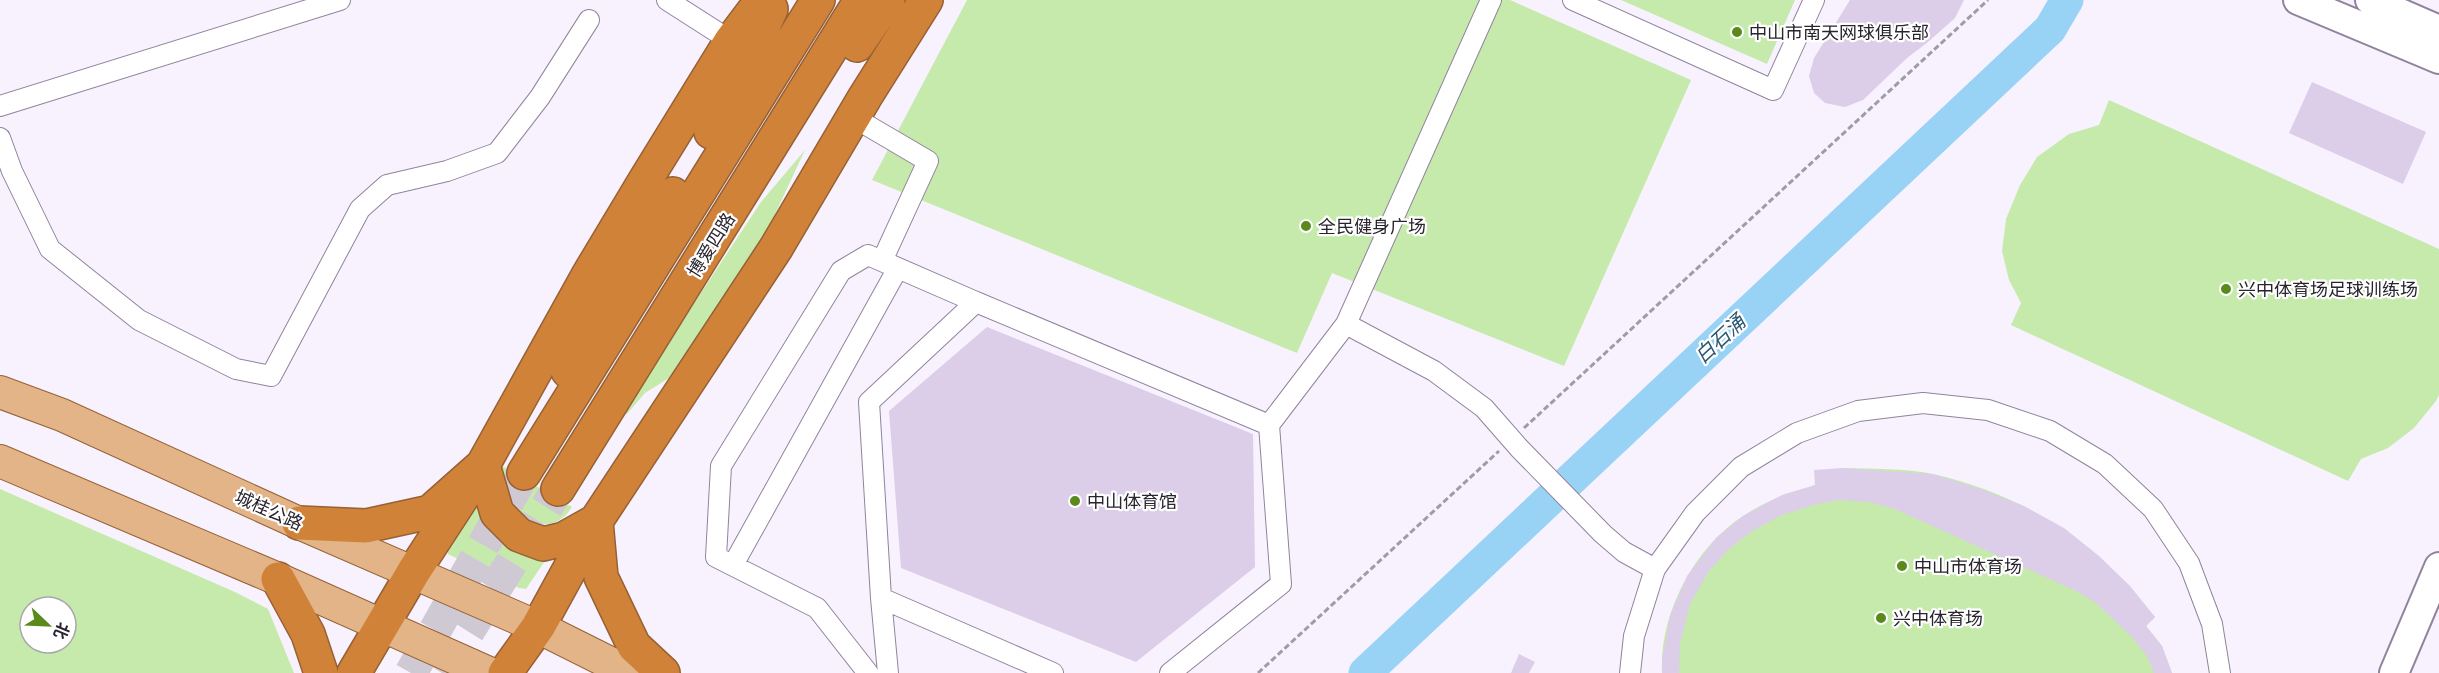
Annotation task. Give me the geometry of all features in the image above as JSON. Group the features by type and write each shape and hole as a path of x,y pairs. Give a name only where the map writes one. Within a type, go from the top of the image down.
{"highway":[{"path":"354,673 414,571 483,465 589,274 731,41 762,0"},
{"path":"564,410 563,384 573,354 599,306 726,109 753,53 765,21 777,0"},
{"path":"524,473 818,0"},
{"name":"博爱四路","path":"558,489 861,0"},
{"path":"807,88 843,66 888,0"},
{"path":"505,673 538,627 596,521 776,248 853,117 926,0"},
{"path":"483,465 497,513 519,535 543,544 564,539 596,521"},
{"path":"299,523 366,526 430,512 483,465"},
{"path":"596,521 601,576 634,646 663,673"},
{"path":"278,579 308,634 321,673"}],"main road":[{"name":"城桂公路","path":"2,392 62,415 299,523 414,571 538,627 630,673"},
{"path":"0,461 382,624 489,673"}],"street":[{"path":"0,106 340,0"},
{"path":"667,0 731,41"},
{"path":"1170,673 1281,584 1269,425 1346,324 1491,0"},
{"path":"1573,0 1773,90 1814,0"},
{"path":"2298,0 2439,59"},
{"path":"2370,0 2439,30"},
{"path":"0,138 12,171 50,249 139,320 236,369 272,376 360,209 387,185 447,171 497,153 540,97 589,20"},
{"path":"733,566 890,264 928,161 853,117"},
{"path":"868,673 817,608 716,557 721,466 841,271 868,255 1269,425"},
{"path":"888,673 869,402 976,302"},
{"path":"1346,324 1434,371 1484,408 1578,510 1624,552 1655,569"},
{"path":"1630,673 1634,636 1655,569 1695,513 1741,467 1797,433 1858,411 1923,404 1988,410 2050,430 2105,464 2152,509 2189,563 2212,624 2220,673"},
{"path":"2394,673 2439,567"},
{"path":"881,598 1053,673"},
{"path":"2411,673 2439,609"}],"path":[{"path":"1258,673 1516,443 1988,0"}],"green space":[{"name":"全民健身广场","path":"967,0 1510,0 1691,80 1564,366 1332,273 1297,353 872,180"},
{"name":"中山市南天网球俱乐部","path":"1621,0 1795,0 1767,64"},
{"path":"2109,100 2439,249 2439,395 2414,428 2388,448 2361,459 2348,481 2011,325 2021,303 2009,280 2002,251 2006,219 2020,185 2037,157 2069,134 2099,125"},
{"path":"805,150 762,242 669,378 645,393 627,414 625,413 664,349 761,202"},
{"path":"502,466 572,507 558,521 543,524 509,514 498,472"},
{"name":"中山市体育场","path":"1842,468 1922,472 1968,483 2029,509 2057,526 2108,566 2155,617 2146,626 2162,646 2172,673 1662,673 1666,628 1673,606 1695,564 1709,546 1725,530 1753,510 1779,497 1819,483"},
{"path":"0,489 235,592 268,609 294,673 0,673"},
{"path":"475,498 557,543 526,589 519,588 448,554 446,547"}],"building":[{"path":"1850,0 1964,0 1955,18 1907,58 1863,100 1845,107 1825,103 1814,93 1809,76 1814,58"},
{"path":"2312,82 2426,132 2403,184 2289,133"},
{"name":"中山体育馆","path":"987,327 1253,434 1255,567 1136,662 901,568 889,411"},
{"path":"1842,468 1932,474 1978,488 2024,506 2064,528 2099,556 2130,586 2155,617 2146,626 2162,646 2172,673 2154,673 2147,656 2132,637 2095,602 2074,590 1895,509 1869,502 1838,500 1782,515 1752,531 1729,549 1709,571 1690,604 1680,644 1679,673 1662,673 1662,660 1670,616 1687,576 1716,538 1743,516 1782,495 1815,485 1814,470"},
{"path":"1519,654 1535,662 1529,673 1511,673"}],"waterway":[{"name":"白石涌","path":"1365,673 2050,29 2067,0"}],"tunnel":[{"path":"411,673 524,473"},
{"path":"442,673 558,489"}],"place":[{"name":"中山市南天网球俱乐部","path":"1737,32"},
{"name":"全民健身广场","path":"1306,226"},
{"name":"兴中体育场足球训练场","path":"2226,289"},
{"name":"中山体育馆","path":"1075,501"},
{"name":"中山市体育场","path":"1902,566"},
{"name":"兴中体育场","path":"1881,618"}]}
